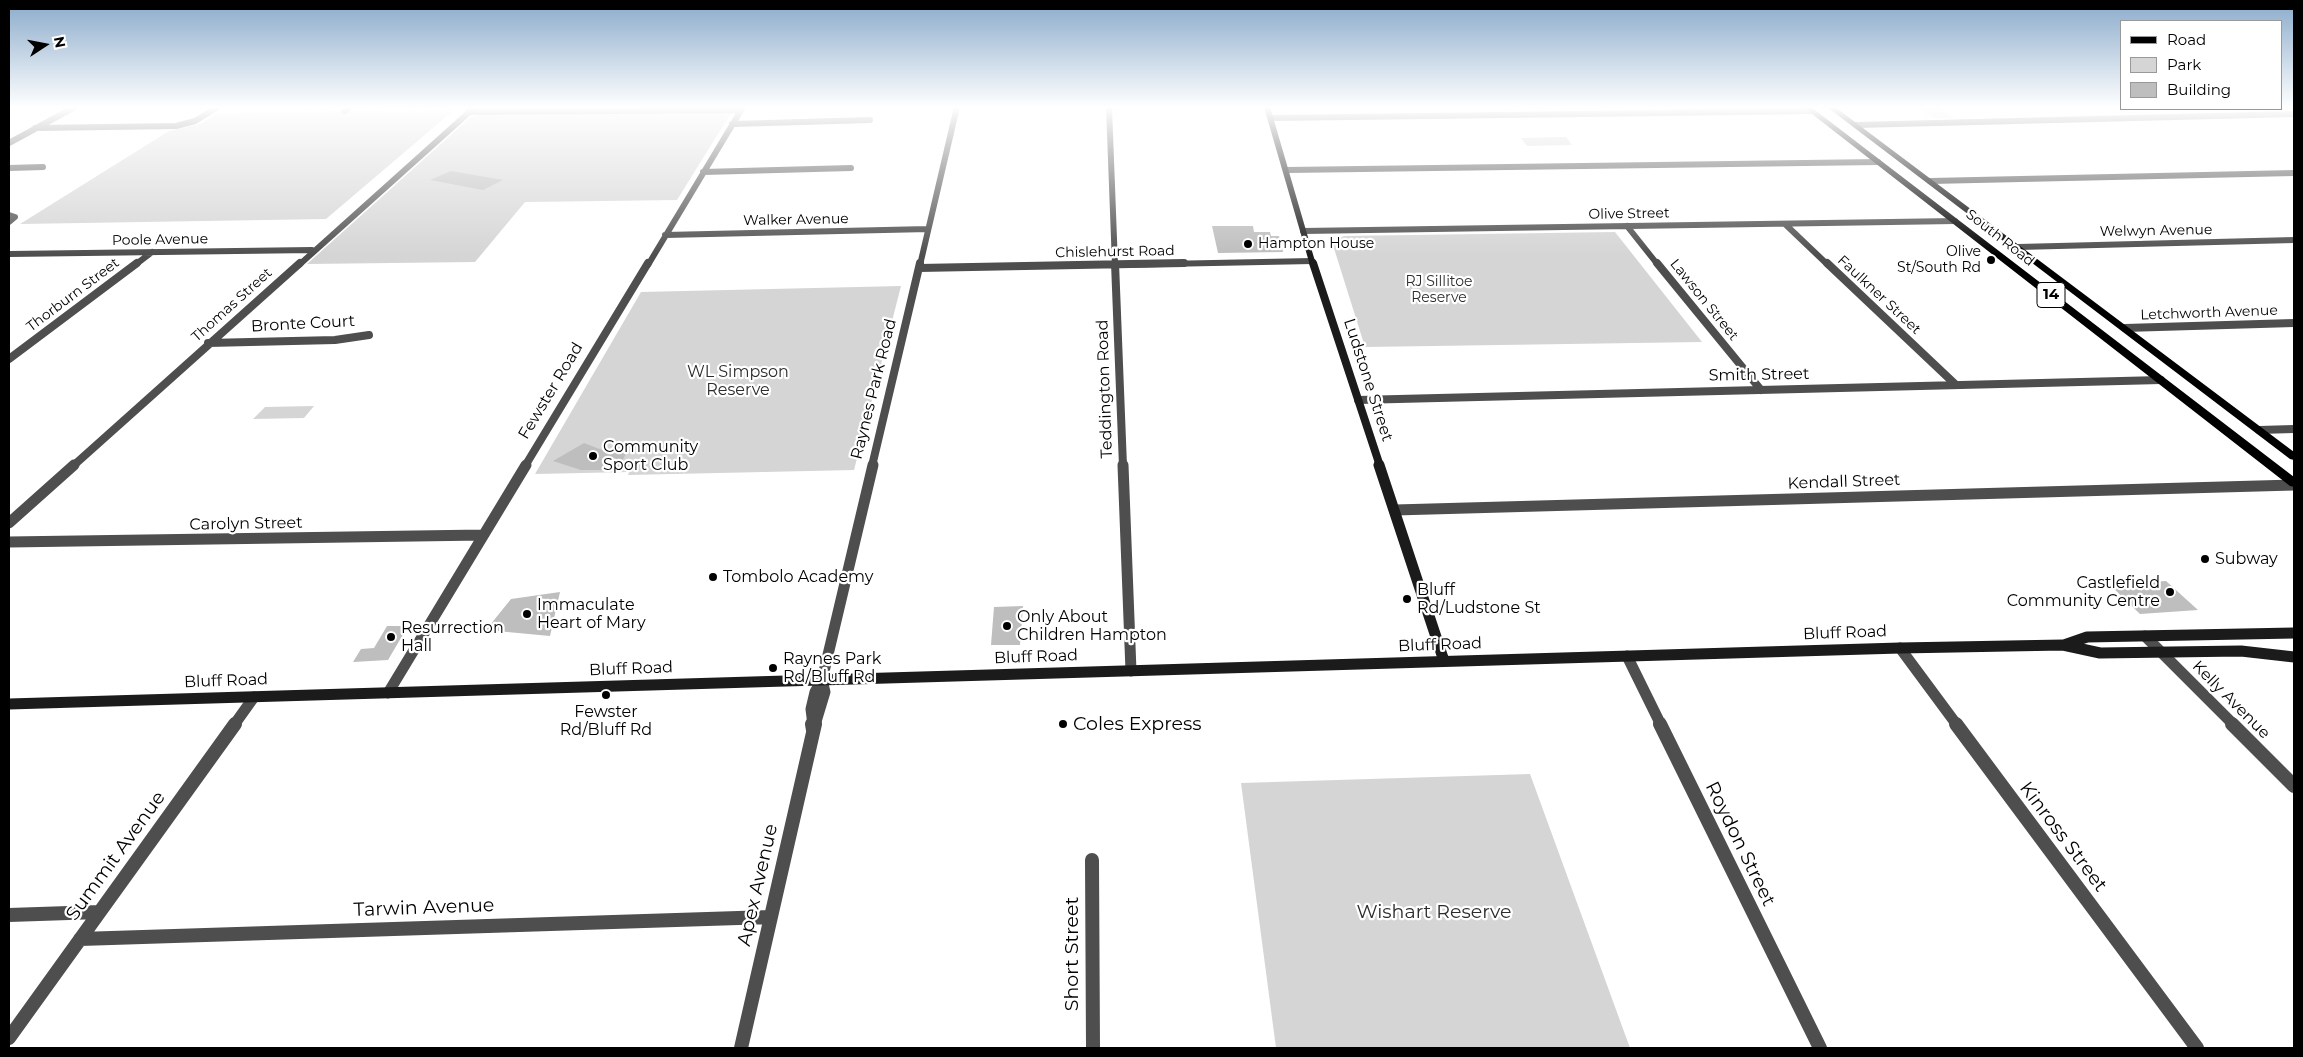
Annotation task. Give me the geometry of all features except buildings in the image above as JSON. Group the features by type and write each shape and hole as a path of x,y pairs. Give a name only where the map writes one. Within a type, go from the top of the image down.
{"main road":[{"name":"Ludstone Street","path":"1282,156 1312,261 1444,661"},
{"name":"South Road","path":"1871,156 2294,484"},
{"name":"South Road","path":"1897,156 2294,457"},
{"path":"1955,221 1983,221"},
{"name":"Bluff Road","path":"2064,645 2087,637 2294,633"},
{"name":"Bluff Road","path":"9,704 1900,648 2064,645 2100,652 2241,651 2294,657"}],"street":[{"name":"Thomas Street","path":"9,524 208,343 418,156"},
{"name":"Fewster Road","path":"388,693 712,156"},
{"name":"Raynes Park Road","path":"822,680 945,156"},
{"name":"Teddington Road","path":"1111,156 1131,671"},
{"path":"1286,170 1878,162"},
{"path":"9,168 43,167"},
{"path":"703,172 851,168"},
{"path":"1930,181 2294,173"},
{"path":"9,215 15,217 9,222"},
{"name":"Olive Street","path":"1303,231 1955,221"},
{"name":"Faulkner Street","path":"1785,224 1956,385"},
{"name":"Lawson Street","path":"1627,226 1761,390"},
{"name":"Walker Avenue","path":"665,235 928,229"},
{"name":"Welwyn Avenue","path":"2018,247 2294,240"},
{"name":"Poole Avenue","path":"9,254 312,250"},
{"name":"Thorburn Street","path":"9,359 152,252"},
{"name":"Chislehurst Road","path":"919,268 1312,261"},
{"name":"Letchworth Avenue","path":"2125,328 2294,323"},
{"name":"Bronte Court","path":"208,343 335,340 369,335"},
{"name":"Smith Street","path":"1358,400 2161,380"},
{"path":"2259,430 2294,429"},
{"name":"Kendall Street","path":"1395,510 2294,484"},
{"name":"Carolyn Street","path":"9,542 483,535"},
{"name":"Bluff Road","path":"2270,633 2294,629"},
{"name":"Kelly Avenue","path":"2145,636 2294,786"},
{"name":"Kinross Street","path":"1900,648 2197,1048"},
{"name":"Roydon Street","path":"1627,656 1820,1048"},
{"name":"Apex Avenue","path":"741,1048 813,730 820,713 825,692 822,680"},
{"name":"Summit Avenue","path":"9,1038 254,697"},
{"name":"Short Street","path":"1092,860 1093,1048"},
{"path":"9,915 99,912"},
{"name":"Tarwin Avenue","path":"80,939 770,917"}],"green space":[{"path":"128,156 400,156 326,219 20,224"},
{"path":"427,156 704,156 677,200 525,202 475,262 307,264"},
{"name":"RJ Sillitoe Reserve","path":"1615,232 1702,342 1365,347 1332,242 1344,236"},
{"name":"WL Simpson Reserve","path":"901,286 854,470 628,475 629,472 535,474 641,292"},
{"path":"314,406 304,418 253,419 265,407"},
{"name":"Wishart Reserve","path":"1530,774 1630,1048 1276,1048 1241,783"}],"place":[{"name":"Hampton House","path":"1248,244"},
{"name":"Olive St/South Rd","path":"1991,260"},
{"name":"Community Sport Club","path":"593,456"},
{"name":"Subway","path":"2205,559"},
{"name":"Tombolo Academy","path":"713,577"},
{"name":"Castlefield Community Centre","path":"2170,592"},
{"name":"Bluff Rd/Ludstone St","path":"1407,599"},
{"name":"Immaculate Heart of Mary","path":"527,614"},
{"name":"Only About Children Hampton","path":"1007,626"},
{"name":"Resurrection Hall","path":"391,637"},
{"name":"Raynes Park Rd/Bluff Rd","path":"773,668"},
{"name":"Fewster Rd/Bluff Rd","path":"606,695"},
{"name":"Coles Express","path":"1063,724"}]}
